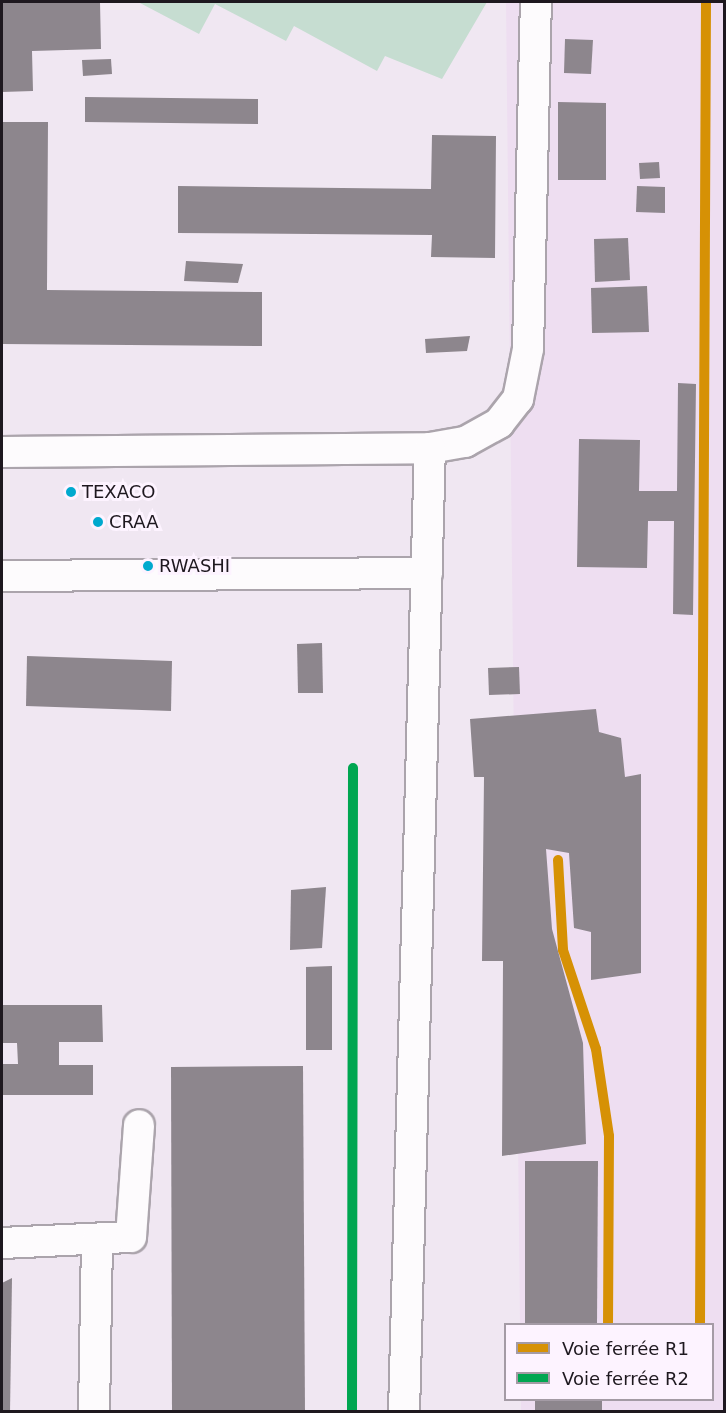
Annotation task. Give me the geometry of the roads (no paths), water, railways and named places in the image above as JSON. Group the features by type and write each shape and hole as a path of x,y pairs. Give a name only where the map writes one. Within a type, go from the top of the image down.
{"lane":[{"path":"2,452 430,448 485,434 512,412 524,375 536,2"},
{"path":"404,1412 430,448"},
{"path":"2,576 427,573"},
{"path":"2,1243 97,1240 132,1235 139,1125"},
{"path":"94,1412 97,1240"}],"rail line":[{"name":"R1","path":"700,1323 706,2"},
{"name":"R2","path":"352,1412 353,768"},
{"name":"R1","path":"558,860 563,950 596,1049 609,1136 608,1323"}],"place":[{"name":"TEXACO","path":"71,492"},
{"name":"CRAA","path":"98,522"},
{"name":"RWASHI","path":"148,566"}]}
